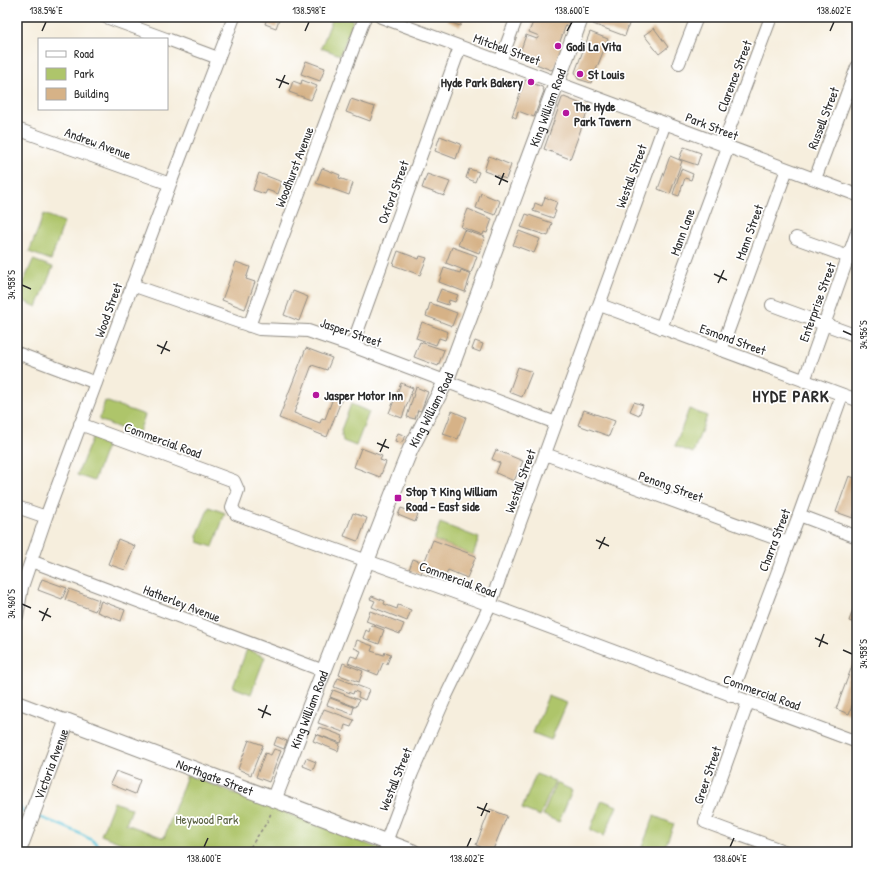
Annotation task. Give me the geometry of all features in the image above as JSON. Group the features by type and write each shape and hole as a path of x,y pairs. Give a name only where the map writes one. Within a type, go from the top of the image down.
{"main road":[{"name":"King William Road","path":"274,799 410,450 446,381 581,17"},
{"name":"Northgate Street","path":"67,721 414,852"},
{"name":"Victoria Avenue","path":"18,852 67,721"}],"street":[{"path":"106,17 163,38"},
{"name":"Wood Street","path":"17,616 22,587 46,517 234,17"},
{"name":"Woodhurst Avenue","path":"249,326 365,17"},
{"name":"Mitchell Street","path":"381,17 557,82"},
{"path":"500,62 516,17"},
{"path":"679,63 697,17"},
{"name":"Clarence Street","path":"725,146 771,17"},
{"path":"168,40 218,58"},
{"name":"Oxford Street","path":"352,346 460,47"},
{"name":"Russell Street","path":"815,179 857,67"},
{"name":"Park Street","path":"557,82 857,195"},
{"name":"Westall Street","path":"386,842 412,773 445,698 490,605 665,123"},
{"name":"Andrew Avenue","path":"17,129 170,184"},
{"name":"Mann Lane","path":"661,328 725,146"},
{"name":"Mann Street","path":"721,350 787,169"},
{"name":"Enterprise Street","path":"804,381 824,324 853,258 857,232"},
{"path":"796,238 853,258"},
{"name":"Jasper Street","path":"132,285 259,329 308,331 352,346 556,423"},
{"name":"Esmond Street","path":"600,305 857,400"},
{"path":"772,305 857,336"},
{"path":"17,353 96,383"},
{"name":"Charra Street","path":"732,696 842,395"},
{"name":"Commercial Road","path":"80,424 234,481 238,490 232,507 236,514 490,605 857,742"},
{"name":"Penong Street","path":"545,454 788,543"},
{"path":"17,507 46,517"},
{"path":"799,515 857,537"},
{"name":"Hatherley Avenue","path":"31,561 324,671"},
{"name":"Northgate Street","path":"17,702 67,721"},
{"name":"Greer Street","path":"748,702 706,822 786,852"}],"path":[{"path":"247,852 267,822 272,810 274,799"}],"green space":[{"path":"333,17 351,18 353,22 340,55 321,48"},
{"path":"44,214 64,222 51,260 29,252"},
{"path":"33,260 53,267 37,307 17,298"},
{"path":"105,401 145,415 138,435 99,420"},
{"path":"351,404 369,412 356,446 343,441 341,430"},
{"path":"689,409 707,416 693,453 675,446"},
{"path":"93,436 108,443 94,481 77,475"},
{"path":"209,507 225,513 213,547 198,542 197,536"},
{"path":"440,523 479,538 473,555 434,540"},
{"path":"247,649 265,657 251,694 233,687"},
{"path":"548,696 567,703 551,740 533,733"},
{"path":"536,774 555,781 540,816 522,809"},
{"name":"Heywood Park","path":"187,775 388,852 143,852 101,835 114,802 132,809 126,824 164,838"},
{"path":"556,783 572,790 559,822 543,815"},
{"path":"602,800 617,806 604,836 590,830"},
{"path":"654,816 674,824 663,852 640,852"}],"building":[{"path":"264,17 280,17 276,28 265,24 267,18"},
{"path":"449,17 464,17 460,26 447,21"},
{"path":"535,17 571,17 567,26 566,25 559,44 563,45 554,68 551,70 536,64 537,61 519,55 526,35 537,39 539,36 529,32"},
{"path":"595,17 631,18 625,36 593,24"},
{"path":"654,28 668,47 659,54 644,35"},
{"path":"590,32 608,39 591,83 578,79 575,72"},
{"path":"306,61 325,68 320,81 301,74"},
{"path":"302,80 317,86 311,100 289,92 293,81 301,84"},
{"path":"525,80 542,87 544,91 534,117 518,111 516,118 512,116"},
{"path":"564,97 589,107 570,159 544,149 562,98"},
{"path":"351,99 375,107 370,121 346,112"},
{"path":"440,136 461,144 456,159 435,151"},
{"path":"684,147 701,153 697,165 679,159"},
{"path":"489,156 511,165 506,179 484,171"},
{"path":"670,156 682,161 670,194 658,189"},
{"path":"322,168 340,175 339,178 353,183 349,195 316,183"},
{"path":"469,169 479,172 475,182 466,178"},
{"path":"681,169 693,174 691,180 685,178 679,196 673,194"},
{"path":"259,173 282,182 278,194 267,190 265,194 253,190"},
{"path":"427,174 450,182 444,196 422,188"},
{"path":"481,193 500,201 495,215 476,208"},
{"path":"545,197 557,202 554,210 556,211 553,218 533,211 535,203 542,206"},
{"path":"468,209 492,219 487,233 484,232 483,235 461,227"},
{"path":"526,214 552,223 548,236 521,227"},
{"path":"464,230 485,237 479,253 458,245"},
{"path":"519,231 540,239 534,253 513,245"},
{"path":"452,247 477,256 471,273 446,263"},
{"path":"398,251 419,259 420,256 427,258 420,275 393,265"},
{"path":"236,262 250,267 246,279 255,282 245,309 222,300"},
{"path":"444,268 460,273 461,270 471,274 465,292 439,282"},
{"path":"441,289 458,295 455,302 449,300 448,305 436,301"},
{"path":"293,291 308,297 299,321 284,315"},
{"path":"430,303 457,313 452,326 426,316"},
{"path":"422,322 448,332 445,340 439,338 436,345 416,338"},
{"path":"475,341 483,344 480,352 472,349"},
{"path":"420,342 444,350 438,366 414,357"},
{"path":"306,348 332,358 327,370 312,365 294,413 320,423 322,418 325,419 335,393 343,396 327,437 279,418"},
{"path":"518,367 532,372 522,397 509,392"},
{"path":"401,383 413,388 402,418 389,413"},
{"path":"416,387 428,392 421,411 418,410 415,419 407,417"},
{"path":"634,402 643,405 639,415 630,411"},
{"path":"584,410 615,421 609,436 578,425"},
{"path":"452,411 466,417 458,439 443,434"},
{"path":"398,433 406,436 401,443 395,441"},
{"path":"361,448 382,456 380,460 386,462 380,477 354,467"},
{"path":"496,450 523,461 514,481 496,473 500,463 492,459"},
{"path":"849,476 857,479 857,506 853,518 836,512"},
{"path":"401,508 418,514 415,522 398,515"},
{"path":"353,513 367,518 359,540 357,541 344,536"},
{"path":"118,539 135,546 125,570 108,564"},
{"path":"433,540 476,556 467,578 448,570 445,577 423,569 421,574 409,570 413,559 424,563"},
{"path":"42,579 67,588 62,599 38,590"},
{"path":"69,589 99,600 95,611 65,600"},
{"path":"372,596 385,601 384,604 397,609 398,605 411,610 407,621 372,607 375,601 370,599"},
{"path":"101,601 125,610 121,621 97,612"},
{"path":"854,607 857,608 857,624 849,621"},
{"path":"370,611 404,624 400,634 366,621"},
{"path":"371,625 384,630 379,644 363,638 366,630 369,632"},
{"path":"357,640 373,646 371,651 384,655 385,652 391,654 387,664 383,663 378,675 348,663 351,656 358,658 361,651 354,648"},
{"path":"857,653 857,692 849,714 836,709"},
{"path":"343,663 363,671 359,682 339,675"},
{"path":"338,678 369,690 365,700 358,697 359,693 354,691 353,694 334,687"},
{"path":"333,690 359,700 356,707 330,697"},
{"path":"330,698 354,707 352,714 327,705"},
{"path":"324,709 354,720 351,727 345,725 343,732 318,723"},
{"path":"319,727 343,736 341,743 316,734"},
{"path":"316,734 340,744 338,751 313,741"},
{"path":"277,737 287,741 284,749 274,745"},
{"path":"249,740 263,745 251,775 238,769"},
{"path":"274,749 281,751 269,782 256,777 265,753 271,755"},
{"path":"306,758 316,762 313,770 303,766"},
{"path":"116,771 140,780 135,794 110,784"},
{"path":"490,809 507,816 492,852 476,845"}],"waterway":[{"path":"17,804 23,811 27,812"},
{"path":"37,816 92,840 107,852"}],"place":[{"name":"Godi La Vita","path":"558,46"},
{"name":"St Louis","path":"580,74"},
{"name":"Hyde Park Bakery","path":"531,82"},
{"name":"The Hyde Park Tavern","path":"566,113"},
{"name":"Jasper Motor Inn","path":"316,395"},
{"name":"Stop 7 King William Road - East side","path":"398,498"}],"district":[{"name":"HYDE PARK","path":"791,396"}]}
